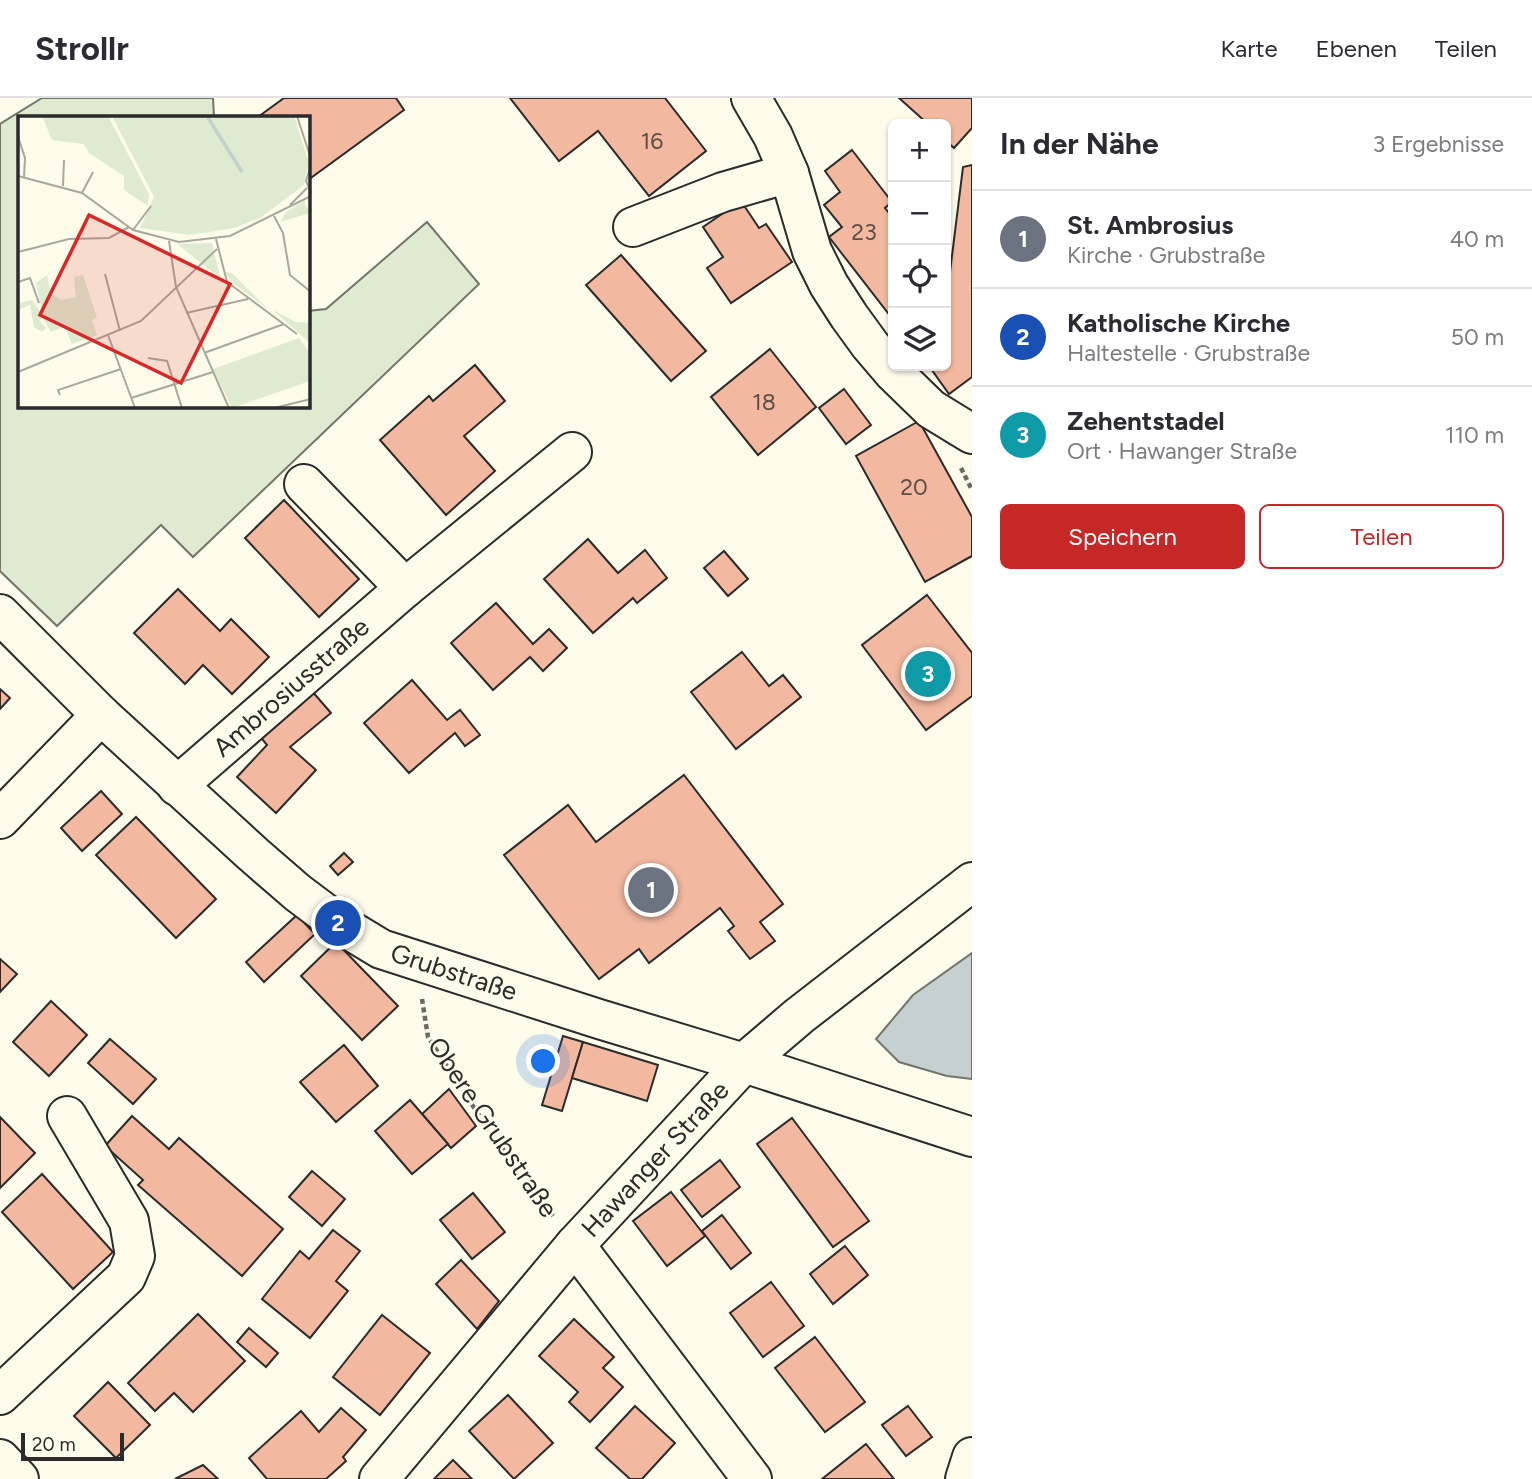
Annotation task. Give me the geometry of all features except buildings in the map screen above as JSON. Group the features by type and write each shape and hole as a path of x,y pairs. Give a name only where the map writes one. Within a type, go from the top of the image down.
{"street":[{"path":"751,98 773,136 789,173 812,251 849,316 893,372 931,409 972,434"},
{"path":"633,227 723,191 789,173"},
{"name":"Ambrosiusstraße","path":"177,786 405,588 572,452"},
{"path":"304,484 405,588"},
{"name":"Grubstraße","path":"0,614 101,715 298,893 338,923 381,949 972,1137"},
{"path":"0,819 101,715"},
{"name":"Hawanger Straße","path":"379,1479 575,1245 744,1063 799,1016 972,882"},
{"path":"0,1395 126,1277 135,1256 129,1221 67,1116"},
{"name":"Obere Grubstraße","path":"575,1245 752,1479"},
{"path":"965,1479 972,1457"},
{"path":"0,1459 19,1479"}],"path":[{"name":"Obere Grubstraße","path":"423,963 421,1004 428,1037 488,1129 575,1245"}],"green space":[{"path":"42,98 213,98 214,116 18,116 18,408 310,408 310,311 326,309 427,222 479,284 193,557 161,525 57,626 0,571 0,124"}],"shaded area":[{"path":"972,953 972,1079 947,1076 899,1062 876,1039 913,995"}],"place":[{"name":"Zehentstadel","path":"928,674"},
{"name":"St. Ambrosius","path":"651,890"},
{"name":"Katholische Kirche","path":"338,923"}]}
